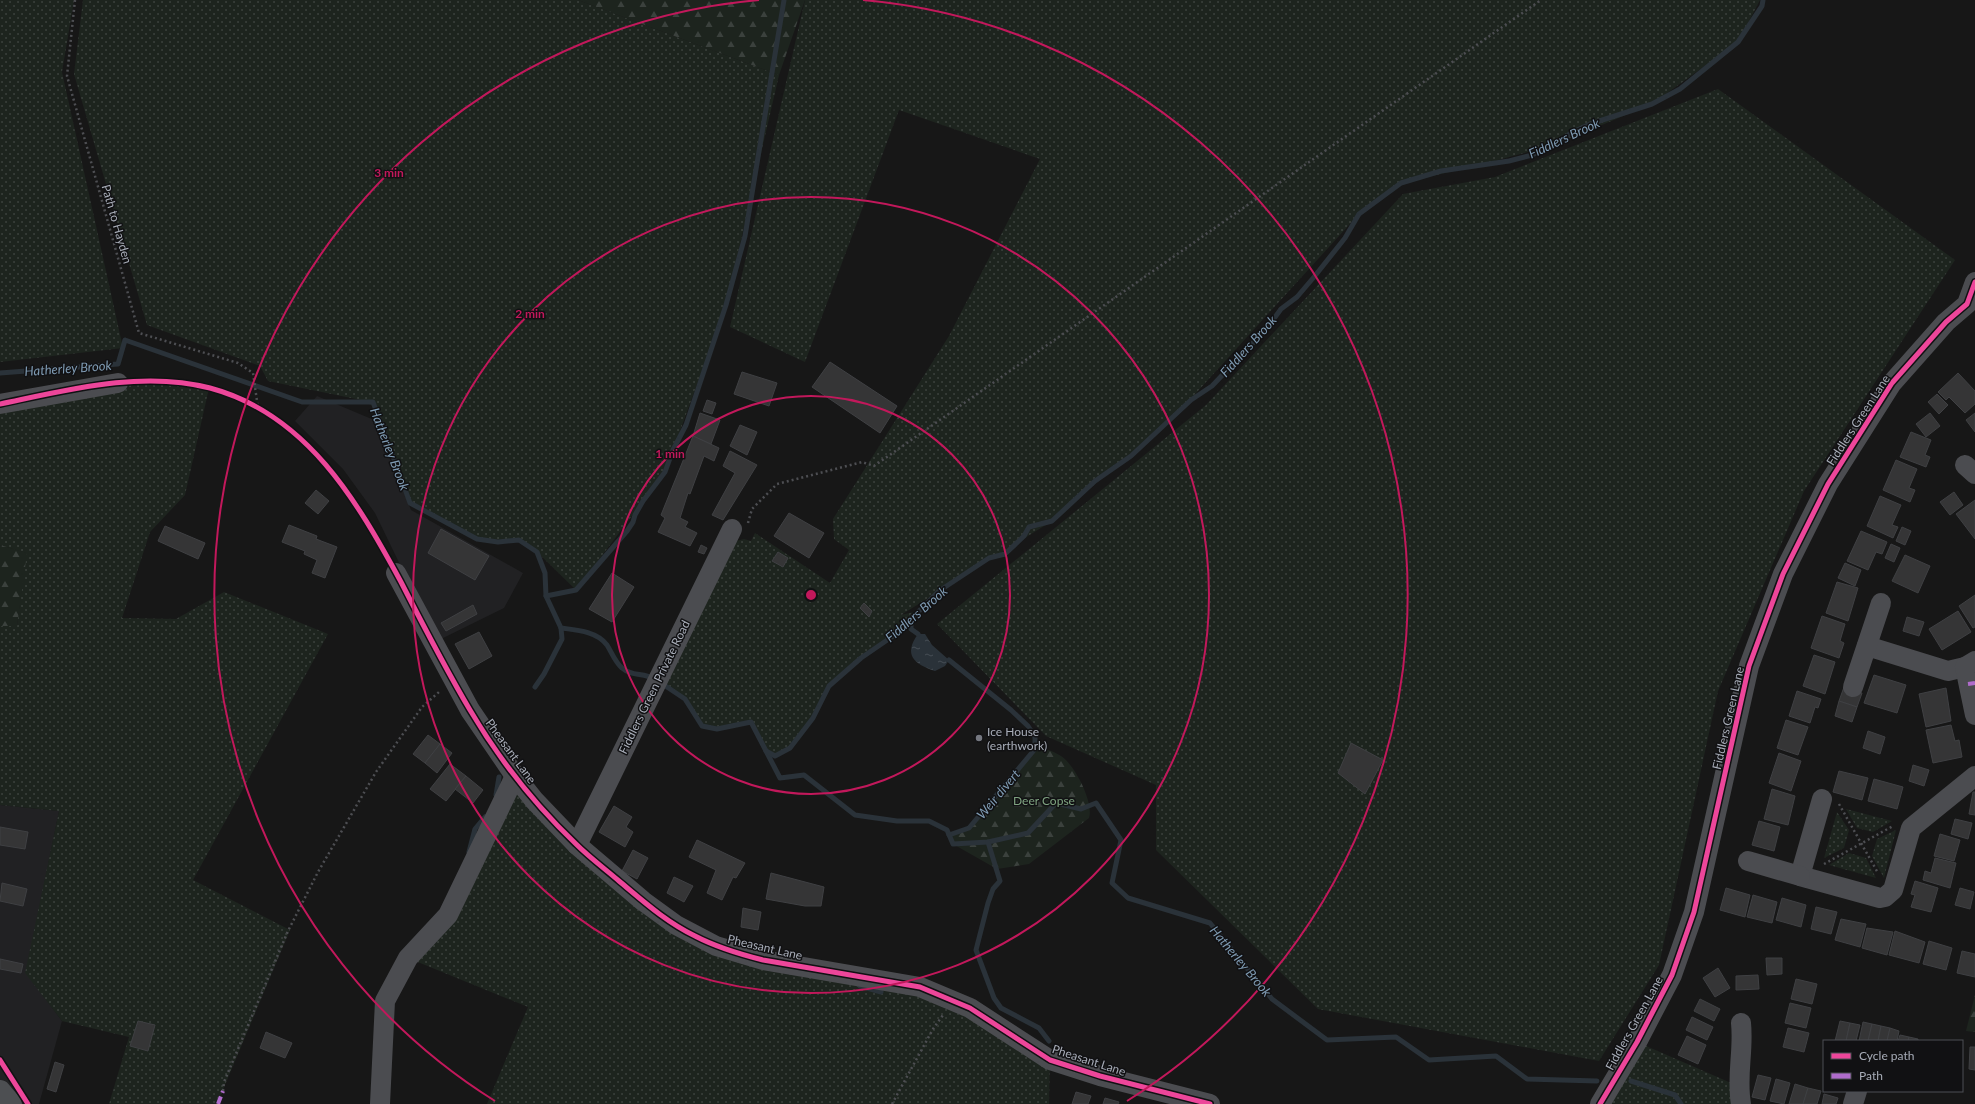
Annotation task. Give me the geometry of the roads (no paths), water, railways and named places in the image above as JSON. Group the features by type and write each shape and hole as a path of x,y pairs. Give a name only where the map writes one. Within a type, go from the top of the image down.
{"main road":[{"path":"0,1091 11,1104"}],"street":[{"name":"Fiddlers Green Lane","path":"1600,1104 1637,1042 1672,975 1694,912 1749,666 1784,574 1828,484 1892,383 1946,322 1971,308 1975,282"},
{"path":"0,404 118,383"},
{"name":"Fiddlers Green Private Road","path":"577,845 732,529"},
{"name":"Pheasant Lane","path":"396,573 453,680 489,740 515,776 534,800 577,845 659,914 716,946 763,960 920,987 952,999 970,1008 1050,1060 1100,1076 1210,1104"},
{"path":"1853,687 1881,603"},
{"path":"1866,646 1948,671 1970,664 1975,715"},
{"path":"380,1104 384,1001 408,958 448,915 515,776"},
{"path":"1748,861 1875,898 1885,897 1890,894 1894,886 1911,828 1969,781"},
{"path":"1800,876 1822,799"},
{"path":"1741,1104 1738,1086 1746,1034"},
{"path":"1853,1104 1857,1092"}],"water":[{"path":"918,634 925,634 932,645 949,660 945,666 935,671 916,662 911,653 911,648"}],"waterway":[{"path":"546,596 576,590 627,531 643,501 665,472 673,450 686,425 726,305 745,236 784,0"},
{"name":"Fiddlers Brook","path":"766,751 775,756 790,748 813,718 829,686 861,658 896,634 939,591 989,558 1005,554 1024,536 1029,527 1052,521 1095,481 1131,456 1191,400 1212,386 1267,328 1281,309 1297,297 1345,238 1359,214 1401,183 1441,171 1509,161 1532,155 1554,145 1571,133 1590,124 1652,104 1680,89 1738,42 1762,6 1763,0"},
{"name":"Hatherley Brook","path":"0,373 118,364 125,340 302,402 373,402 410,503 477,539 498,542 519,540 537,552 545,573 546,596 561,628 586,632 598,637 607,645 615,660 622,668 630,673 654,679"},
{"path":"911,618 911,629 918,634"},
{"path":"535,687 544,674 562,639 561,628"},
{"name":"Weir divert","path":"949,660 1011,710 1028,726 1035,737 1035,749 969,828 949,835"},
{"name":"Hatherley Brook","path":"661,683 685,699 702,726 717,729 751,722 780,778 804,775 855,815 897,821 929,821 947,830 953,844 988,842 1028,833 1056,803 1081,809 1096,803 1121,840 1112,883 1128,898 1210,923 1272,999 1327,1040 1396,1037 1429,1060 1496,1056 1527,1079 1597,1081"},
{"path":"496,795 499,777"},
{"path":"469,852 475,829 485,817"},
{"path":"988,842 1000,881 993,889 988,903 976,950 994,998 1001,1008 1039,1028 1049,1041"},
{"path":"860,986 881,992"},
{"name":"Hatherley Brook","path":"1631,1081 1675,1095 1681,1104"}],"place":[{"name":"Ice House (earthwork)","path":"979,738"}],"park label":[{"name":"Deer Copse","path":"1044,800"}]}
